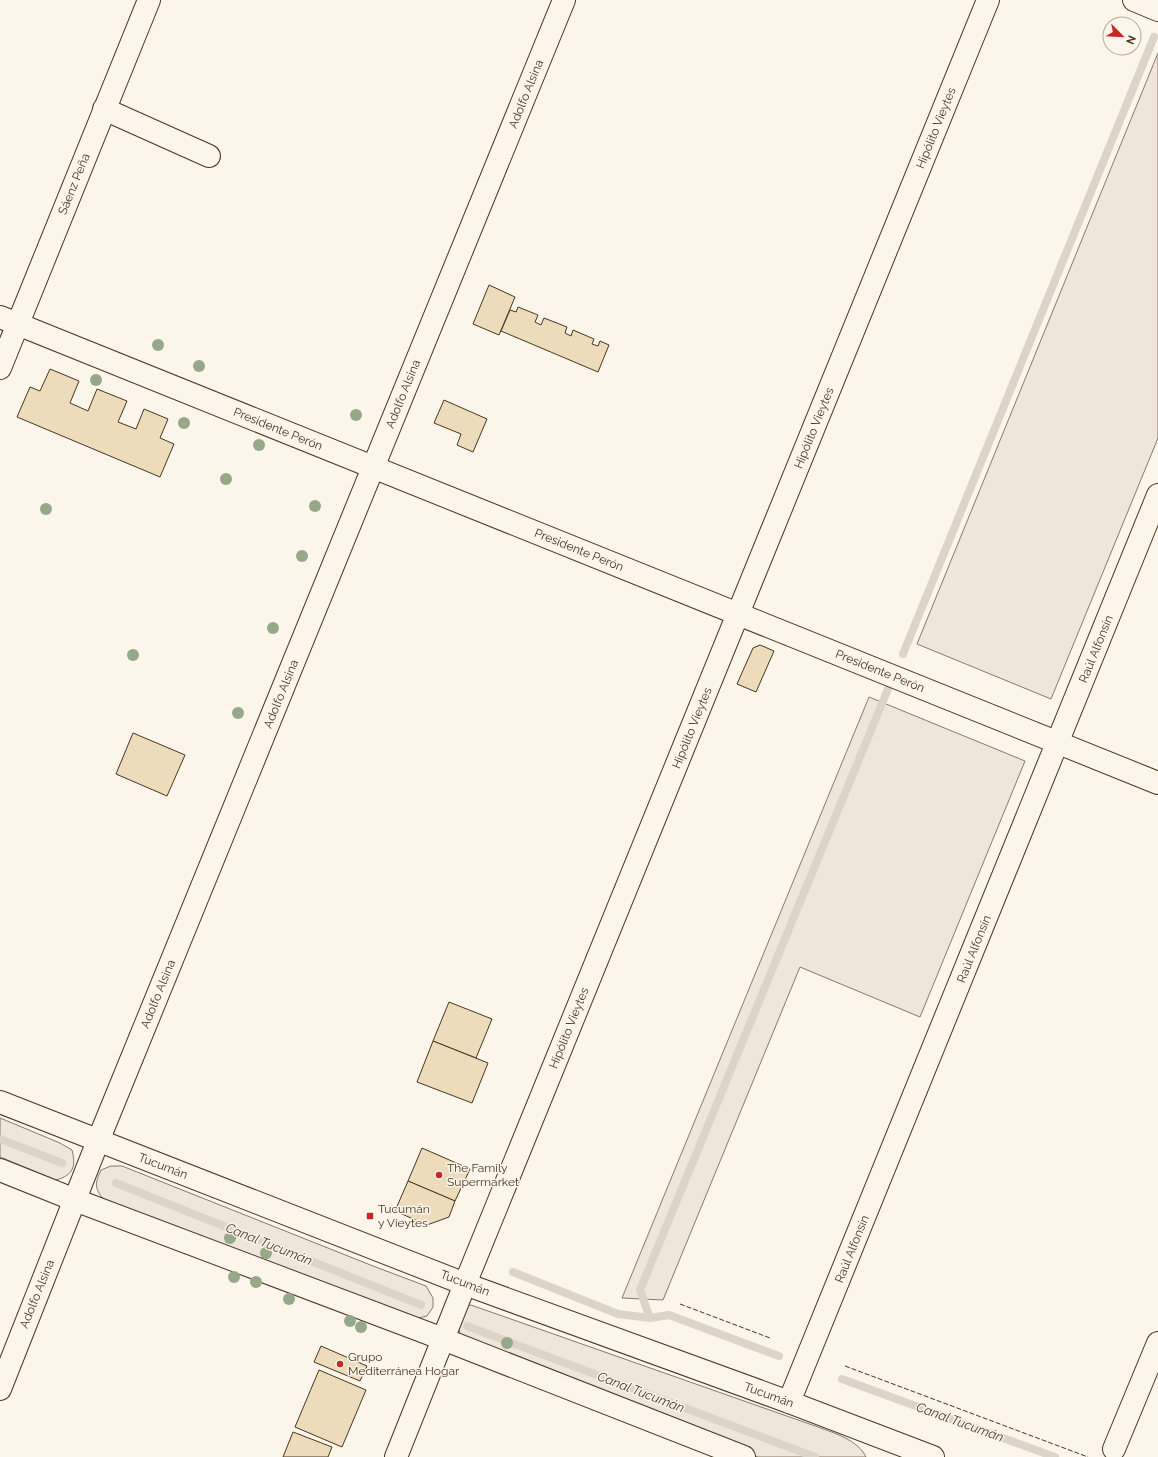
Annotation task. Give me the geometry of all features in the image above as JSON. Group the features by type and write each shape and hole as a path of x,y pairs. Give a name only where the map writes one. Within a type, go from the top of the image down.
{"street":[{"name":"Sáenz Peña","path":"0,368 9,320 104,109 149,0"},
{"name":"Adolfo Alsina","path":"0,1389 98,1141 564,0"},
{"name":"Hipólito Vieytes","path":"396,1457 988,0"},
{"path":"1134,0 1158,10"},
{"path":"104,109 209,156"},
{"name":"Presidente Perón","path":"9,320 1158,783"},
{"name":"Raúl Alfonsín","path":"790,1402 1158,495"},
{"name":"Tucumán","path":"0,1102 465,1284 790,1402 897,1451 933,1457"},
{"path":"0,1170 75,1200 443,1339 744,1457"},
{"path":"1114,1449 1158,1343"}],"shaded area":[{"path":"1158,53 1158,438 1051,699 917,644"},
{"path":"869,697 1025,761 920,1017 800,967 663,1300 622,1298"},
{"path":"0,1118 60,1143 72,1150 74,1161 70,1173 56,1180 0,1157"},
{"path":"111,1166 122,1166 426,1286 433,1298 433,1307 427,1316 414,1319 386,1306 104,1200 98,1192 96,1185 101,1170"},
{"path":"471,1305 831,1432 852,1442 866,1457 758,1457 470,1343 460,1334 458,1324 464,1307"}],"building":[{"path":"489,285 515,297 499,335 473,324"},
{"path":"518,307 538,315 535,322 541,325 544,318 567,327 565,333 571,336 573,330 594,339 592,344 598,346 600,341 609,345 598,372 501,331 510,310 516,312"},
{"path":"50,369 79,381 70,403 88,411 97,389 127,401 118,422 136,429 144,409 168,419 160,438 174,444 160,477 17,417 30,387 40,391"},
{"path":"444,400 487,419 473,452 457,445 461,434 434,423"},
{"path":"760,645 774,651 756,692 737,684 753,648"},
{"path":"133,733 185,755 167,796 116,774"},
{"path":"449,1002 492,1019 476,1058 433,1041"},
{"path":"433,1041 488,1063 472,1103 417,1082"},
{"name":"The Family Supermarket","path":"422,1148 470,1169 455,1201 408,1181"},
{"path":"408,1181 455,1201 449,1217 427,1225 395,1211"},
{"name":"Grupo Mediterránea Hogar","path":"321,1346 367,1366 360,1381 314,1362"},
{"path":"319,1370 366,1390 342,1447 295,1427"},
{"path":"293,1432 332,1447 328,1457 283,1457"}],"waterway":[{"path":"903,654 1154,37"},
{"path":"650,1318 640,1290 888,689"},
{"name":"Canal Tucumán","path":"0,1139 62,1163"},
{"name":"Canal Tucumán","path":"116,1183 421,1305"},
{"name":"Canal Tucumán","path":"513,1272 618,1314 650,1318 669,1315 779,1356"},
{"name":"Canal Tucumán","path":"467,1326 815,1457"},
{"name":"Canal Tucumán","path":"842,1379 1055,1457"}],"fence":[{"path":"680,1304 770,1338"},
{"path":"845,1366 1088,1457"}],"place":[{"name":"The Family Supermarket","path":"439,1175"},
{"name":"Tucumán y Vieytes","path":"370,1216"},
{"name":"Grupo Mediterránea Hogar","path":"340,1364"}]}
